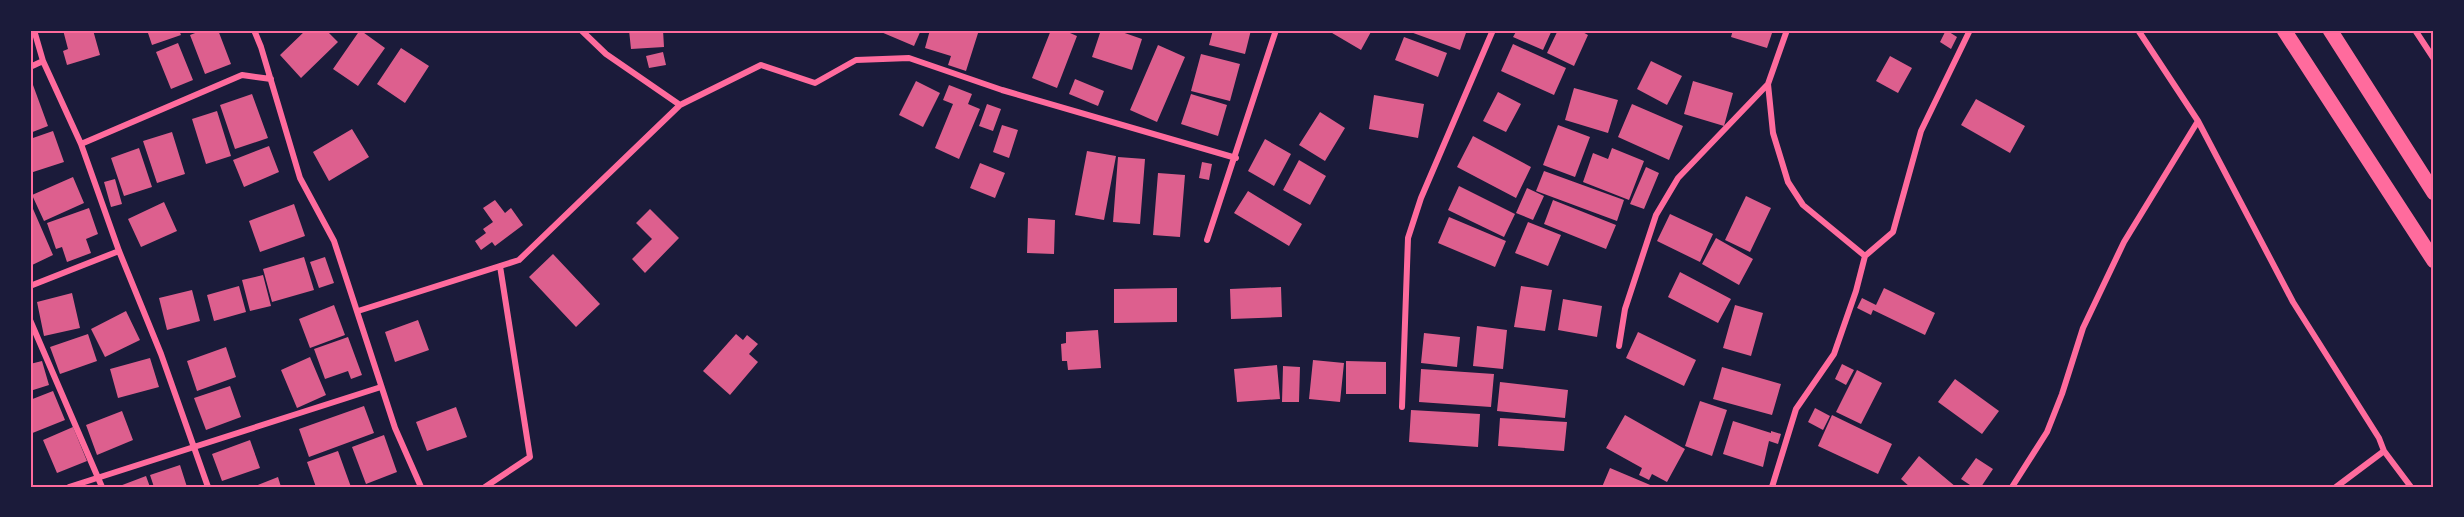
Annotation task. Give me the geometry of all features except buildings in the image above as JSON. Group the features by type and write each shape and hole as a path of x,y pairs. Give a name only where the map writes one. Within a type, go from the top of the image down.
{"highway":[{"path":"2284,30 2434,261"},
{"path":"2330,30 2434,193"}],"street":[{"path":"34,30 43,61 81,144 119,251 161,354 208,487"},
{"path":"254,30 300,178 334,241 395,428 421,487"},
{"path":"581,30 606,54 680,105"},
{"path":"1207,240 1236,158 1276,30"},
{"path":"1401,407 1408,238 1421,198 1493,30"},
{"path":"1619,346 1624,309 1656,215 1678,178 1768,84 1787,30"},
{"path":"1772,487 1796,410 1834,354 1856,291 1865,256 1893,232 1921,131 1970,30"},
{"path":"2138,30 2198,121 2293,302 2379,438 2384,451 2411,487"},
{"path":"2415,30 2434,59"},
{"path":"358,311 519,260 680,105 761,65 815,83 856,60 909,58 1002,90 1236,158"},
{"path":"30,67 43,61"},
{"path":"81,144 242,75 271,79"},
{"path":"1768,84 1773,133 1788,182 1803,205 1865,256"},
{"path":"2012,487 2046,432 2062,394 2083,328 2124,242 2198,121"},
{"path":"30,286 119,251"},
{"path":"485,487 530,457 500,266"},
{"path":"30,320 102,487"},
{"path":"69,487 381,387"},
{"path":"2336,487 2384,451"}]}
